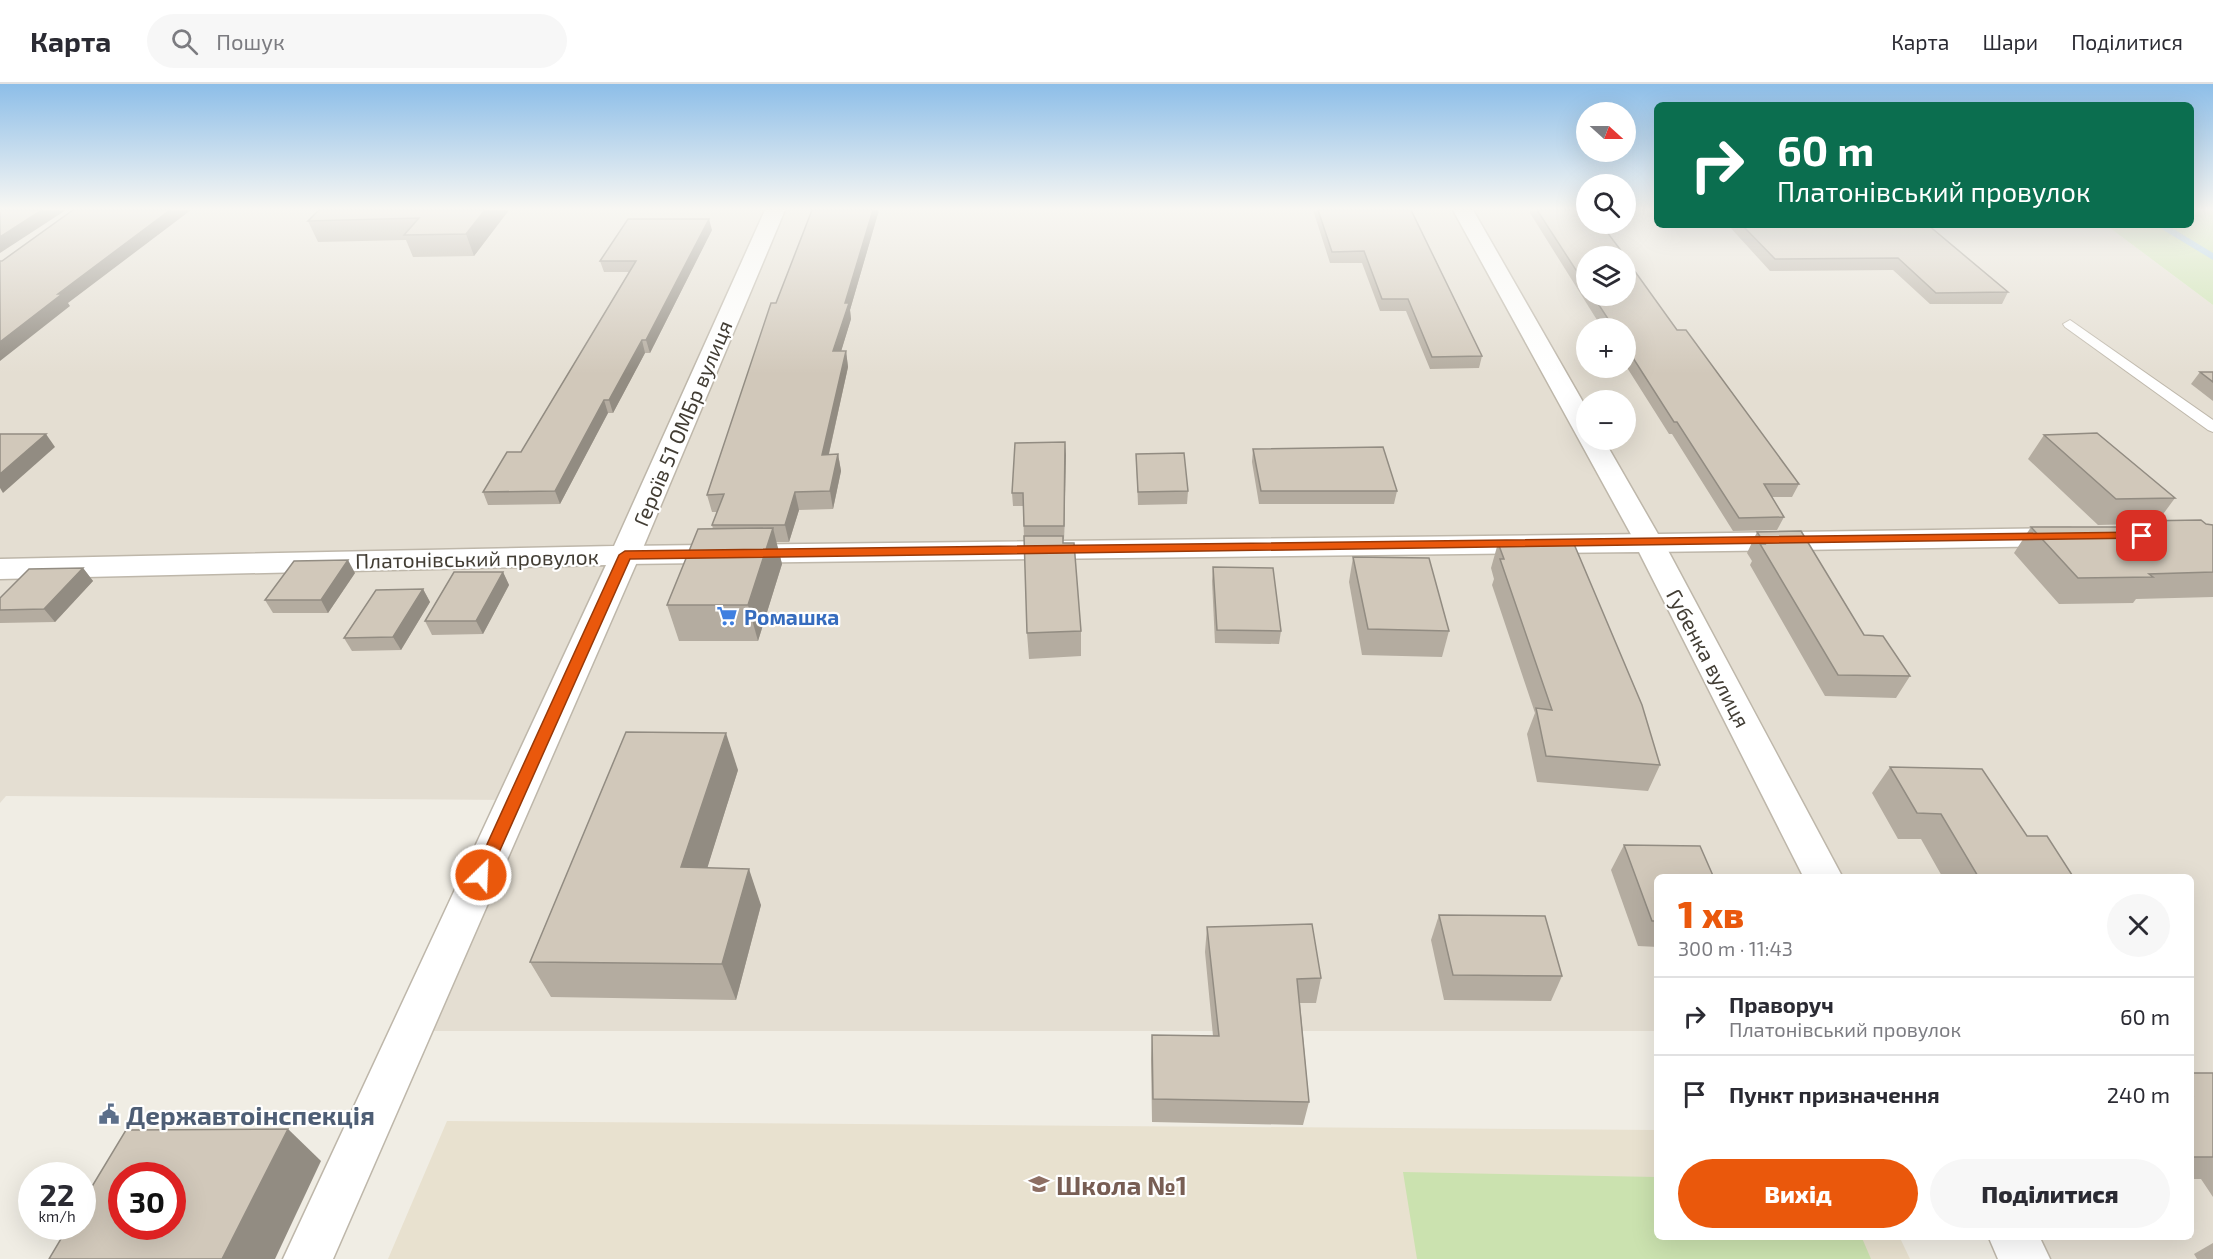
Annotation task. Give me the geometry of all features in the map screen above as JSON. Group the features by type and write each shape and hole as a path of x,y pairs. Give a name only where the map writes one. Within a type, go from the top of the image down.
{"street":[{"name":"Героїв 51 ОМБр вулиця","path":"308,1259 625,555 751,265"},
{"path":"1494,265 1576,412"},
{"name":"Губенка вулиця","path":"1597,450 1649,543 1822,874"},
{"name":"Платонівський провулок","path":"0,569 625,555 2096,536"},
{"path":"2015,1240 2025,1259"}],"lane":[{"path":"2070,324 2213,427"}],"shaded area":[{"path":"0,265 1576,265 1576,306 1636,306 1636,265 2159,265 2213,305 2213,1259 2025,1259 2015,1240 2194,1240 2194,874 1654,874 1654,1031 414,1031 518,800 6,796 0,803"},
{"name":"Школа №1","path":"447,1121 1654,1130 1654,1240 1901,1240 1910,1259 388,1259"}],"green space":[{"path":"2159,265 2213,265 2213,305"},
{"path":"1403,1172 1654,1177 1654,1240 1863,1240 1871,1259 1417,1259"}],"building":[{"path":"0,265 97,265 58,294 62,294 0,342"},
{"path":"634,265 685,265 646,340 642,340 609,400 604,400 555,491 483,492 507,452 521,452"},
{"path":"791,265 856,265 845,303 849,303 833,351 846,351 822,455 838,454 830,491 795,492 785,525 712,525 724,494 707,495 771,303 776,303"},
{"path":"1369,265 1438,265 1482,356 1432,357 1408,299 1382,299"},
{"path":"1905,265 1976,265 2008,292 1936,293"},
{"path":"1636,273 1677,330 1686,330 1799,484 1764,484 1784,517 1739,518 1636,363 1636,318 1607,318 1600,306 1636,306"},
{"path":"2200,372 2213,372 2213,382"},
{"path":"2097,433 2175,498 2116,499 2044,435"},
{"path":"0,434 46,434 0,474"},
{"path":"1065,442 1064,526 1024,526 1023,493 1012,493 1015,443"},
{"path":"1383,447 1397,491 1261,491 1253,449"},
{"path":"1184,453 1188,491 1138,492 1136,454"},
{"path":"2201,520 2213,525 2213,572 2149,574 2153,577 2078,578 2031,527 2146,527 2140,521"},
{"path":"773,528 748,605 667,605 698,529"},
{"path":"1801,531 1864,635 1883,636 1910,676 1838,675 1760,544 1765,544 1757,532"},
{"path":"1024,536 1063,536 1063,543 1074,543 1081,631 1027,633"},
{"path":"1498,543 1574,544 1642,705 1660,765 1546,756 1536,708 1552,710 1500,559 1504,559"},
{"path":"1353,557 1429,558 1449,631 1368,629"},
{"path":"348,560 321,600 265,600 294,561"},
{"path":"1213,567 1273,568 1281,631 1217,630"},
{"path":"83,568 44,609 0,610 0,598 29,569"},
{"path":"454,572 503,572 476,621 425,621"},
{"path":"423,589 393,637 344,638 376,590"},
{"path":"626,732 726,733 681,867 749,869 722,964 530,962"},
{"path":"1890,767 1982,769 2027,836 2047,836 2071,874 1977,874 1941,814 1917,813"},
{"path":"1624,845 1700,846 1712,874 1654,874 1654,921 1652,921"},
{"path":"1439,915 1545,916 1562,976 1453,975"},
{"path":"1312,924 1321,978 1297,979 1309,1102 1153,1099 1152,1035 1219,1036 1207,927"},
{"path":"2194,1073 2213,1073 2213,1157 2194,1157"},
{"path":"288,1129 222,1259 49,1259 60,1240 96,1240 96,1180 126,1130"}],"place":[{"name":"Ромашка","path":"727,616"},
{"name":"Державтоінспекція","path":"109,1114"},
{"name":"Школа №1","path":"1039,1184"}],"route":[{"path":"481,875 625,555 2142,536"}]}
